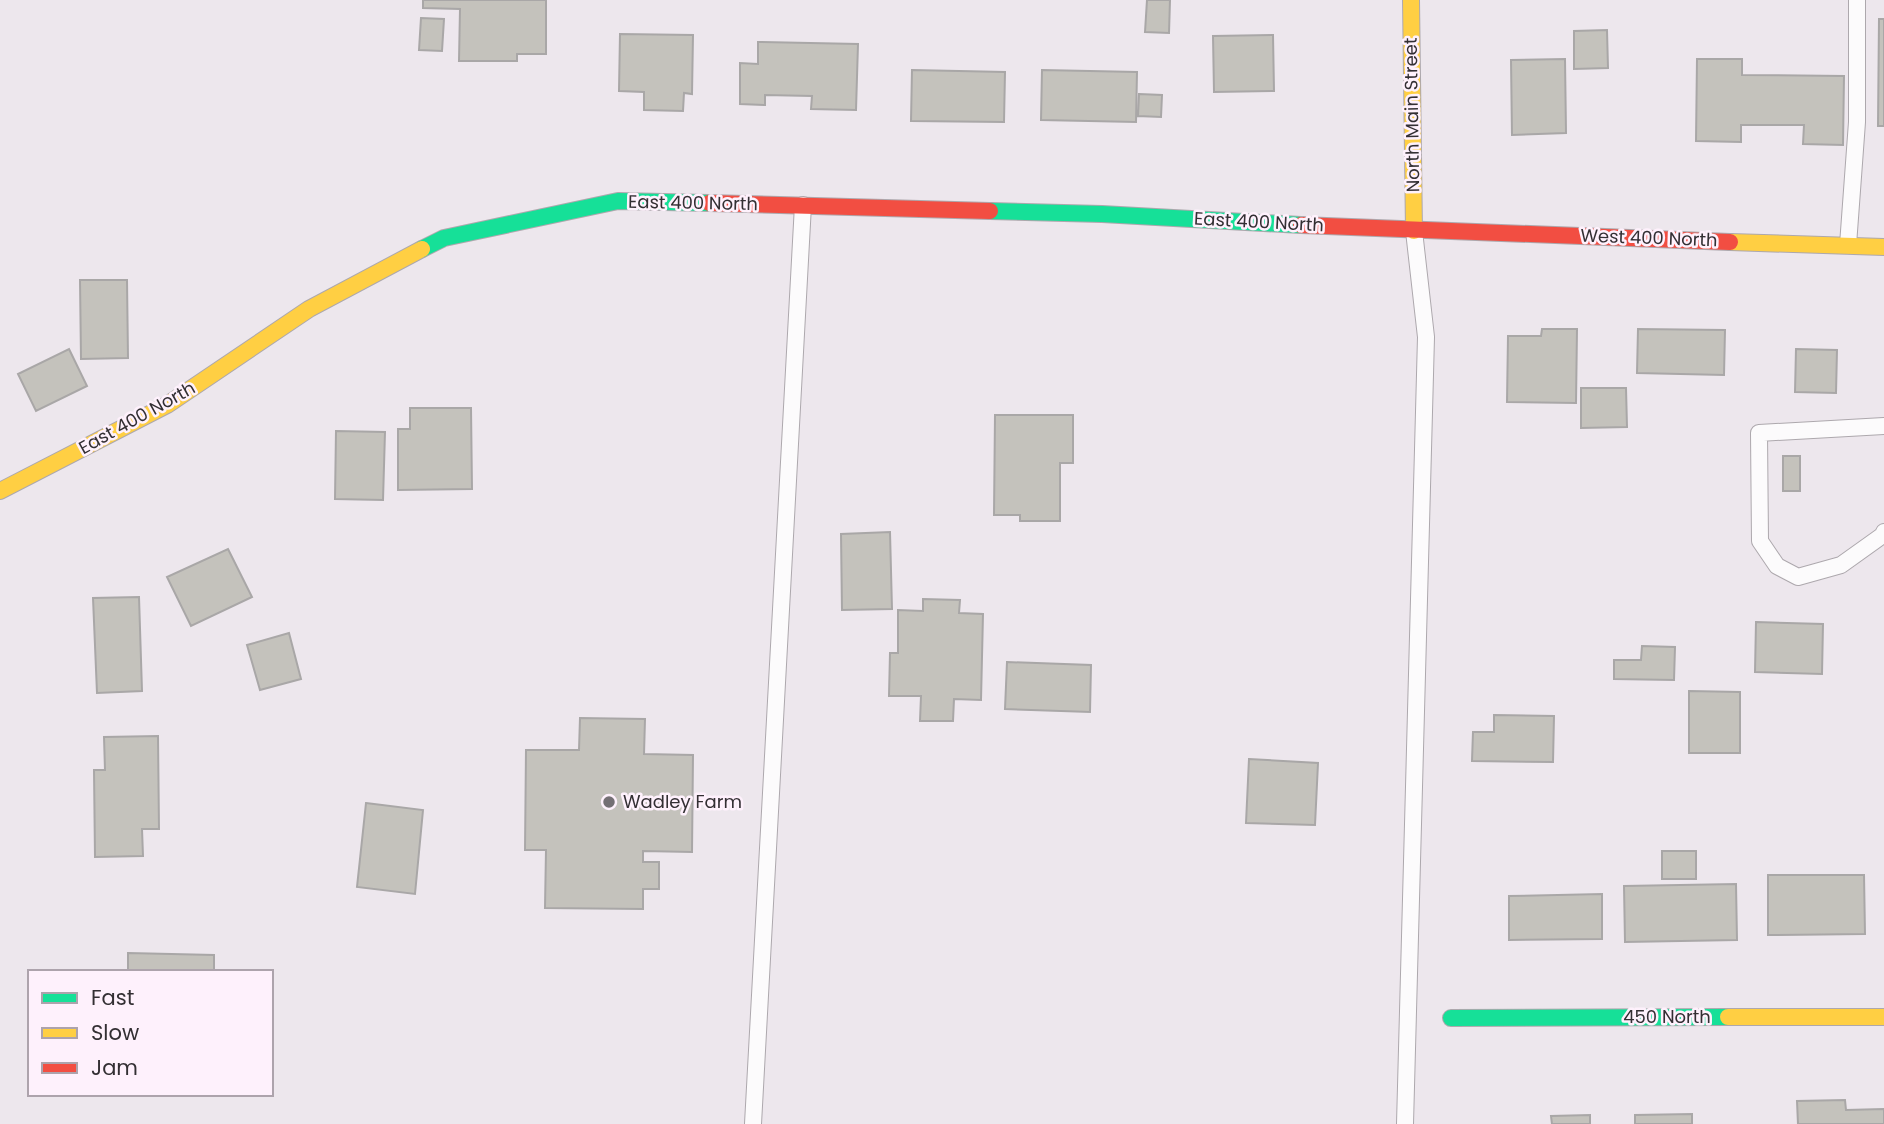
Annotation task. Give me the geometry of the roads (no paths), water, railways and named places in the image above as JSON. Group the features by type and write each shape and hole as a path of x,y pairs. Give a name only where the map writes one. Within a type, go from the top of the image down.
{"street":[{"name":"North Main Street","path":"1411,0 1414,231"},
{"name":"East 400 North","path":"0,491 167,405 309,309 444,238 618,201 1102,214 1414,231"},
{"name":"West 400 North","path":"1414,231 1884,247"},
{"name":"450 North","path":"1451,1018 1884,1017"}],"lane":[{"path":"1848,245 1857,122 1857,0"},
{"path":"753,1124 803,205"},
{"path":"1405,1124 1426,337 1414,231"},
{"path":"1884,426 1759,433 1760,541 1777,566 1798,577 1841,565 1884,532"}],"place":[{"name":"Wadley Farm","path":"609,802"}]}
